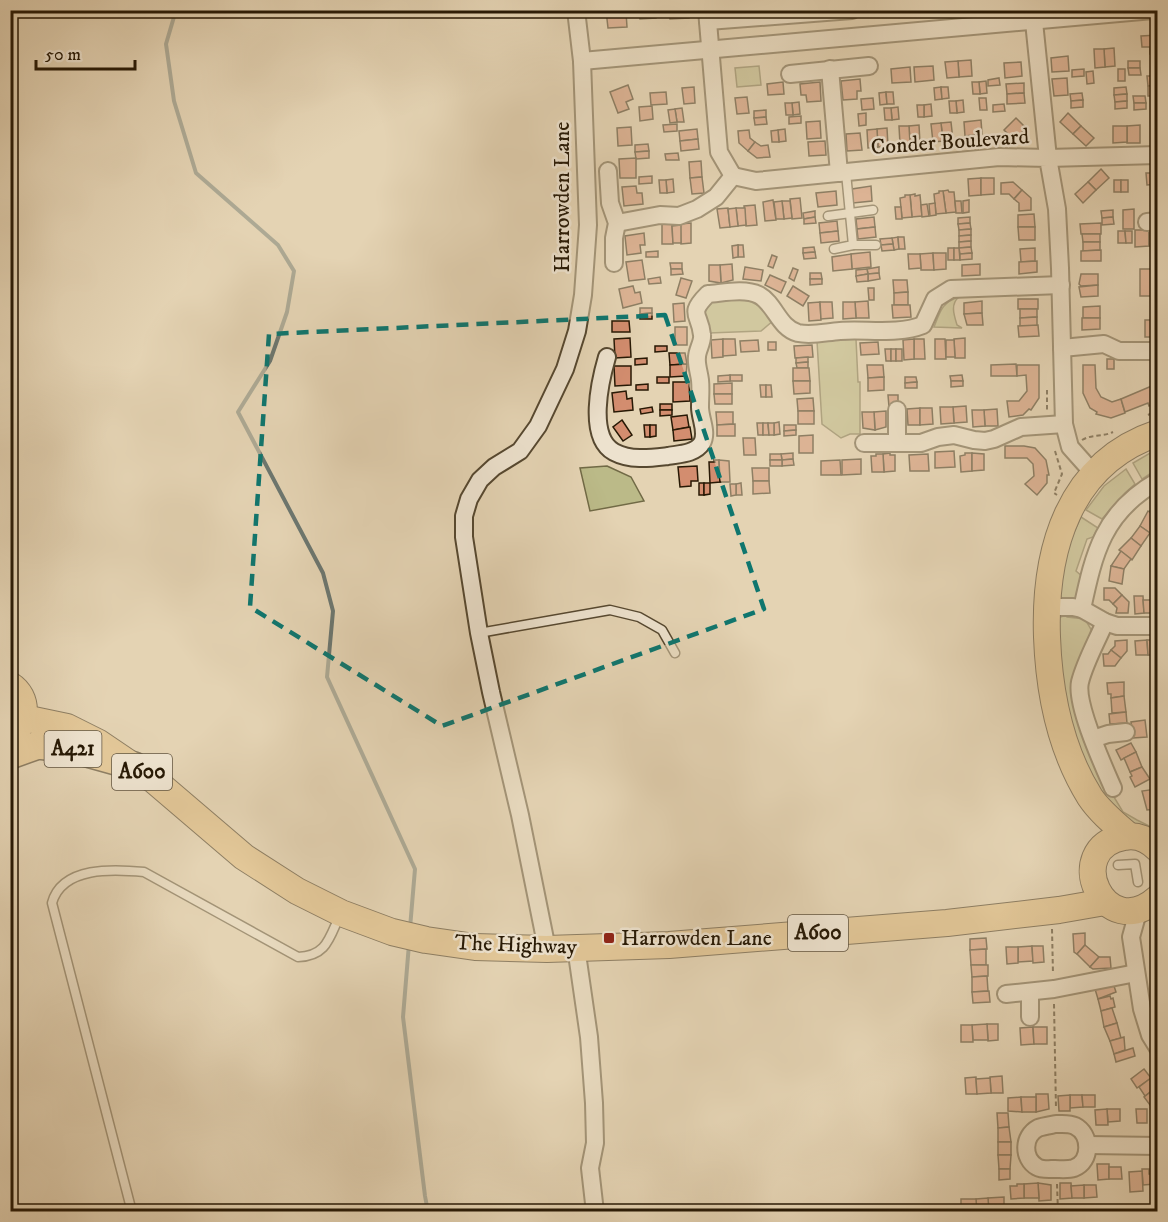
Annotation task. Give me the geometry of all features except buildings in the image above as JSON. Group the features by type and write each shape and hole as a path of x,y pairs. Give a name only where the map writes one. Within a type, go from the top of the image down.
{"highway":[{"name":"A421","path":"10,755 38,745 73,749 134,766"}],"main road":[{"path":"1143,850 1110,820 1102,793 1071,758 1058,721 1047,660 1046,607 1050,569 1059,534 1077,495 1094,474 1139,439 1153,424"},
{"path":"10,685 21,696 24,707 17,727"},
{"name":"A600","path":"17,727 67,727 99,743 134,766"},
{"name":"The Highway","path":"134,766 155,781 244,857 271,876 341,914 392,932 426,940 475,947 547,949 669,945 935,924 1105,902"},
{"path":"1102,793 1109,858"},
{"path":"1109,858 1108,843 1118,838 1143,850"},
{"path":"1109,858 1095,859 1092,877 1096,890 1105,902 1122,911 1146,896"},
{"path":"1055,910 1092,877"}],"street":[{"name":"Harrowden Lane","path":"547,949 479,633 464,537 464,516 469,499 480,480 494,467 520,451 538,426 565,369 577,331 583,295 588,225 582,61 576,10"},
{"path":"617,224 660,215 680,216 716,197 734,177 719,152 708,16 852,10"},
{"path":"582,61 1033,16 1153,10"},
{"path":"1033,16 1048,158 1158,155"},
{"path":"790,74 869,66"},
{"path":"830,69 843,173"},
{"name":"Conder Boulevard","path":"734,177 756,181 999,157 1048,158 1056,209 1061,285 1063,451 1094,474"},
{"path":"608,171 610,203 617,224 614,238 614,263"},
{"path":"607,357 594,383 602,440 614,452 645,459 689,452 703,442 704,433 699,410 701,383 697,357 703,336 696,318 698,304 708,294 746,291 759,295 770,305 783,323 797,332 813,334 911,329 923,325 935,299 951,290 1061,285"},
{"path":"1062,348 1104,344 1119,351 1158,351"},
{"path":"897,410 897,443"},
{"path":"864,443 921,443 938,437 954,435 985,441 1021,427 1064,424"},
{"path":"1082,609 1092,562 1107,527 1120,510 1144,489 1158,482"},
{"path":"1046,607 1082,609 1117,626 1158,626"},
{"path":"1102,793 1093,739 1079,693 1080,682 1105,622"},
{"path":"1093,739 1126,732"},
{"path":"1146,896 1131,937 1142,1009 1150,1035 1158,1048"},
{"path":"576,947 589,1037 594,1103 595,1143 590,1168 595,1212"},
{"path":"1006,994 1030,993 1136,973"},
{"path":"1030,993 1030,1017"},
{"path":"1056,1124 1075,1126 1084,1134 1088,1145 1085,1157 1079,1165 1072,1169 1037,1167 1031,1162 1026,1151 1028,1139 1032,1133 1037,1129 1056,1124"},
{"path":"1088,1145 1158,1146"}],"lane":[{"path":"843,173 853,245"},
{"path":"828,216 873,210"},
{"path":"834,249 853,245 876,245"},
{"path":"479,633 610,610 639,617 662,630 675,653"},
{"path":"1143,850 1146,896"},
{"path":"132,1212 52,903 55,892 80,874 117,869 144,872 298,957 309,956 325,947 341,914"}],"path":[{"path":"1153,424 1158,410"},
{"path":"1063,451 1088,436 1108,435 1118,430"},
{"path":"1055,910 1056,1124"},
{"path":"1057,1169 1058,1212"}],"highlighted area":[{"path":"665,315 764,609 442,726 250,607 269,334"}],"shaded area":[{"path":"759,66 761,85 737,87 735,68"},
{"path":"959,297 954,303 954,310 957,325 962,328 934,327 945,305"},
{"path":"746,299 763,308 774,320 761,331 709,333 704,314 708,305 717,300"},
{"path":"856,339 858,382 860,382 860,434 850,434 841,438 822,424 817,341"},
{"path":"1157,449 1157,469 1142,479 1133,463"},
{"path":"607,466 631,477 644,501 590,511 580,468"},
{"path":"1126,469 1135,484 1102,519 1086,510 1104,486"},
{"path":"1081,517 1098,528 1093,537 1087,539 1076,571 1083,577 1076,599 1062,599 1060,581 1062,570"},
{"path":"1066,615 1085,619 1092,631 1087,641 1092,643 1078,665 1071,685 1078,721 1091,759 1123,812 1157,830 1157,840 1136,829 1109,806 1065,728 1058,618"}],"waterway":[{"path":"176,10 166,44 174,101 196,173 278,245 294,271 287,312 270,361 238,412 323,573 333,611 327,677 415,869 410,928"},
{"path":"409,944 403,1017 428,1212"}],"place":[{"name":"Harrowden Lane","path":"609,938"}]}
